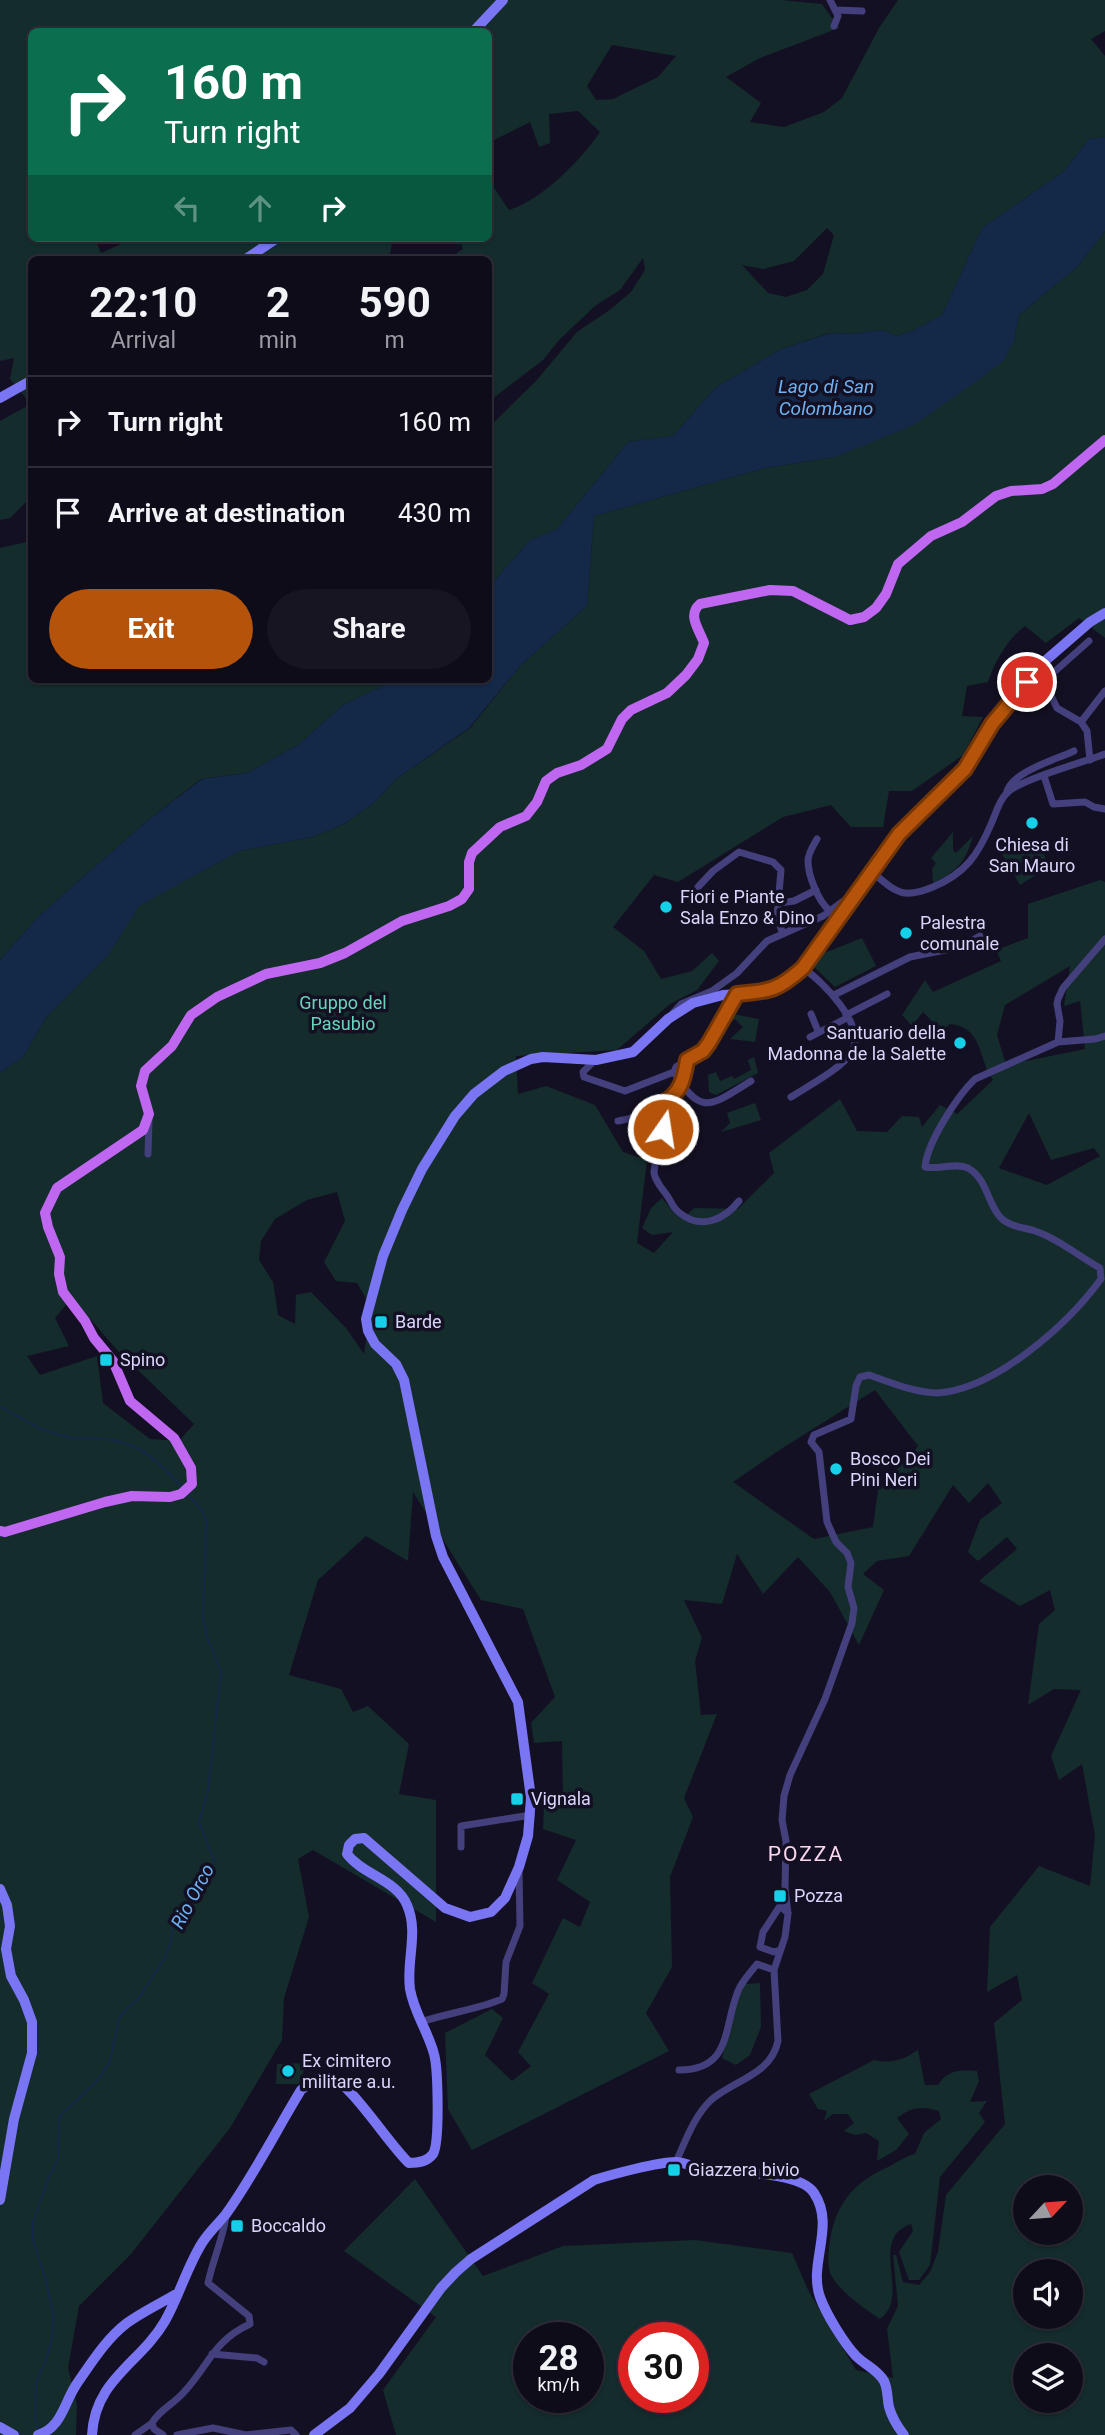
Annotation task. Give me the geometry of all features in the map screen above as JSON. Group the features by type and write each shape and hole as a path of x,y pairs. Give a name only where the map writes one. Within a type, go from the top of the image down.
{"main road":[{"path":"0,1531 5,1532 118,1499 149,1495 170,1497 181,1494 192,1484 191,1468 174,1438 130,1401 113,1361 63,1292 59,1275 60,1257 45,1213 57,1188 143,1130 149,1114 141,1086 145,1071 172,1046 191,1015 202,1006 266,974 320,963 345,953 402,921 462,899 469,889 469,862 472,853 500,827 526,816 537,802 546,780 607,749 622,719 631,710 667,693 686,675 698,659 704,643 693,617 696,607 704,603 770,590 793,591 850,620 864,617 876,608 886,594 898,564 922,542 962,522 996,496 1011,491 1042,489 1054,484 1105,440"}],"street":[{"path":"477,28 503,0"},
{"path":"830,0 838,16 834,26"},
{"path":"835,10 862,12"},
{"path":"250,256 271,242"},
{"path":"0,398 28,382"},
{"path":"668,1019 693,1003 737,994 758,993 788,982 803,968 899,834 965,769 992,724 1045,661 1090,622 1105,613"},
{"path":"1089,641 1044,681 1057,708 1081,722 1087,731 1090,760"},
{"path":"1081,722 1105,691"},
{"path":"872,872 894,891 904,895 914,894 950,880 974,858 1010,784 1019,775 1074,751"},
{"path":"1007,792 1105,754"},
{"path":"1044,776 1053,804 1085,802 1105,809"},
{"path":"817,839 808,858 808,865 816,890 829,910"},
{"path":"698,887 712,871 739,852 773,862 781,870 777,916 783,934"},
{"path":"779,903 794,901 816,890"},
{"path":"92,2435 95,2412 108,2385 158,2332 201,2244 226,2214 301,2090 317,2078 334,2078 346,2087 396,2152 409,2163 426,2160 434,2153 437,2067 434,2051 413,2006 410,1985 413,1921 407,1902 397,1890 353,1861 347,1854 349,1845 355,1839 364,1838 445,1908 470,1917 491,1912 505,1898 519,1867 531,1815 531,1798 518,1702 443,1557 436,1536 404,1380 396,1363 374,1344 366,1319 383,1256 422,1169 456,1116 474,1094 505,1070 543,1057 596,1060 633,1052 681,1004 712,991 729,979 760,946 823,916 842,902 846,906"},
{"path":"834,995 910,957 960,947 980,936"},
{"path":"1058,1042 1060,1021 1057,1004 1063,988 1105,939"},
{"path":"791,1097 842,1063 852,1052 854,1037 847,1016 834,995 803,968"},
{"path":"596,1060 583,1072 584,1077 625,1091 674,1072 676,1067 703,1051 737,994"},
{"path":"810,1037 887,994"},
{"path":"811,1014 818,1031"},
{"path":"676,2162 694,2124 710,2101 755,2073 776,2052 778,2033 774,1969 789,1913 785,1888 786,1841 782,1820 784,1796 790,1775 825,1699 852,1623 854,1608 848,1587 851,1563 847,1553 836,1542 827,1522 819,1452 811,1442 814,1435 851,1419 860,1377 869,1375 933,1393 953,1391 1000,1372 1028,1353 1088,1297 1101,1279 1100,1268 1081,1258 1056,1239 1011,1225 1000,1217 982,1182 970,1170 964,1167 925,1167 935,1139 964,1089 976,1078 1058,1042 1095,1039 1105,1035"},
{"path":"618,1121 663,1103 677,1092 687,1060"},
{"path":"674,1072 681,1085 695,1100 707,1104 717,1102 751,1081"},
{"path":"663,1103 665,1120 654,1173 656,1181 674,1208 681,1215 693,1220 710,1221 729,1213 739,1201"},
{"path":"148,1154 149,1114"},
{"path":"461,1847 461,1826 531,1815"},
{"path":"421,2022 502,1999 506,1962 520,1926 519,1867"},
{"path":"0,1889 7,1905 10,1926 6,1949 11,1976 32,2022 32,2053 14,2119 0,2200"},
{"path":"780,1950 774,1952 760,1947 761,1940 780,1906 789,1913"},
{"path":"679,2070 697,2070 711,2062 721,2050 739,1989 757,1964 774,1969"},
{"path":"314,2435 350,2408 379,2374 441,2288 471,2259 594,2180 676,2162 704,2170 791,2179 808,2186 815,2194 823,2219 817,2275 820,2297 856,2356 882,2377 894,2422 904,2435"},
{"path":"135,2435 185,2392 222,2340 250,2324 249,2316 208,2283 213,2257 224,2235 226,2214"},
{"path":"38,2435 51,2431 63,2414 69,2395 126,2324 178,2293"},
{"path":"152,2309 166,2319"},
{"path":"152,2309 158,2332"},
{"path":"212,2354 264,2361"},
{"path":"152,2423 154,2429 163,2435"},
{"path":"0,2427 14,2435"},
{"path":"177,2435 213,2428 246,2435 291,2430 296,2435"}],"green space":[{"path":"0,0 781,0 822,4 839,28 760,58 726,77 761,103 750,122 784,127 824,112 842,98 879,28 898,0 1105,0 1105,31 1091,39 1105,56 1105,137 1089,139 1063,172 982,228 942,315 897,336 883,330 851,334 830,333 781,349 715,388 673,436 628,442 557,529 530,540 492,583 492,424 536,381 577,332 631,292 645,270 643,258 620,290 595,306 559,340 543,360 492,399 492,256 452,256 463,249 461,242 492,242 492,185 509,210 522,205 560,178 600,132 578,111 549,114 550,143 539,147 530,122 492,141 492,28 28,28 28,242 97,242 101,253 125,242 392,242 390,256 28,256 28,400 10,379 14,358 0,361","holes":["612,45 676,56 658,77 613,99 596,100 587,86","827,228 834,235 823,274 807,290 786,297 768,293 742,265 763,269 794,261"]},
{"name":"Gruppo del Pasubio","path":"1105,231 1105,638 1079,618 1046,643 1025,626 1002,651 988,682 967,686 962,716 983,717 963,755 912,791 889,791 883,827 851,827 831,805 783,817 678,882 654,875 613,927 644,951 661,979 692,971 712,953 719,961 697,990 670,1004 617,1050 516,1056 518,1094 546,1086 595,1105 623,1152 647,1160 637,1243 654,1253 673,1232 652,1235 642,1228 651,1208 662,1198 677,1216 683,1219 694,1208 738,1209 774,1173 769,1153 840,1099 857,1131 887,1132 902,1116 919,1117 922,1127 940,1105 957,1114 993,1080 974,1037 969,1031 950,1024 939,1033 939,1029 923,1012 912,1026 902,1015 925,980 933,992 1001,961 996,950 1028,938 1028,904 1100,880 1105,882 1105,2435 396,2435 383,2390 436,2317 344,2251 415,2179 483,2276 563,2246 695,2240 792,2253 808,2290 856,2370 893,2378 887,2329 898,2306 893,2255 896,2255 903,2282 919,2285 930,2272 938,2252 946,2195 1005,2124 994,2023 1022,2000 1017,1975 987,1992 990,1927 1039,1866 1090,1886 1095,1835 1082,1764 1059,1780 1051,1756 1081,1690 1054,1689 1028,1705 1039,1624 1055,1610 1050,1590 1020,1606 979,1581 1017,1549 1007,1537 978,1561 968,1552 980,1520 1002,1503 988,1483 969,1503 953,1485 909,1556 877,1561 863,1574 884,1590 859,1645 830,1592 798,1557 763,1594 737,1554 722,1604 684,1600 702,1638 695,1661 701,1715 717,1714 684,1798 693,1817 670,1877 672,1967 646,2013 669,2051 472,2150 448,2109 445,2033 492,2009 503,2018 485,2055 512,2081 531,2066 518,2052 549,1994 532,1983 563,1918 580,1927 590,1902 557,1880 576,1840 543,1829 544,1805 563,1799 562,1741 534,1743 531,1723 555,1697 523,1609 481,1600 413,1492 408,1561 366,1536 318,1580 289,1675 341,1689 353,1712 368,1706 409,1744 399,1794 436,1800 436,1922 313,1850 298,1859 309,1917 284,1998 282,2040 230,2128 131,2254 79,2306 68,2368 77,2405 76,2435 0,2435 0,1073 23,1057 47,1016 109,954 138,906 239,851 312,837 344,824 375,802 396,779 470,728 521,665 587,606 594,516 765,468 835,457 1014,341 1019,315 1078,266","holes":["1070,966 1064,1006 1080,1001 1085,1049 1006,1065 997,1035 1005,1005","1029,1113 1051,1160 1094,1148 1100,1156 1047,1185 999,1168","337,1192 345,1221 324,1262 336,1281 357,1283 371,1307 364,1354 346,1328 311,1292 296,1295 295,1324 278,1315 273,1282 259,1260 261,1241 275,1219 307,1200","72,1298 118,1351 194,1424 179,1441 150,1439 103,1403 97,1356 40,1375 27,1356 69,1346 55,1318","875,1390 918,1446 878,1490 873,1527 814,1539 733,1482"]},
{"path":"28,406 28,500 10,518 0,520 0,421"},
{"path":"28,542 28,683 390,683 343,705 298,745 247,773 201,779 146,822 37,918 0,960 0,548"},
{"path":"953,832 953,850 956,853 973,836 970,845 959,865 933,883 932,869 936,863 931,858"},
{"path":"1032,840 1034,843 1040,841 1048,867 1020,885 1002,854"},
{"path":"862,938 876,966 835,987 812,965 819,955"},
{"path":"733,1014 759,1019 755,1042 730,1039 743,1027 735,1019 729,1023"},
{"path":"754,1057 758,1073 716,1095 709,1092 708,1075 716,1072 720,1081 732,1076 734,1079 751,1070 748,1060"},
{"path":"755,1103 761,1120 721,1132 730,1123 727,1113"},
{"path":"760,1983 761,2027 750,2055 736,2065 722,2058 739,1993 744,1984"},
{"path":"918,2050 925,2085 938,2085 946,2076 955,2072 977,2071 979,2081 970,2102 987,2101 979,2113 985,2122 940,2177 930,2265 919,2280 909,2280 899,2252 913,2231 911,2224 898,2231 892,2242 892,2297 889,2309 880,2319 847,2294 831,2275 831,2234 839,2210 853,2190 873,2174 915,2154 924,2133 941,2119 939,2111 917,2108 897,2118 909,2134 896,2150 877,2161 879,2141 866,2133 855,2135 844,2131 854,2123 848,2114 833,2114 824,2121 827,2111 818,2109 809,2094 874,2060 897,2060"},
{"path":"307,2063 299,2084 276,2084 277,2064"}],"water":[{"name":"Lago di San Colombano","path":"1105,137 1105,231 1078,266 1019,315 1014,341 1004,360 914,425 835,457 765,468 594,516 587,606 521,665 469,728 396,779 375,802 344,824 312,837 239,851 139,906 109,954 47,1016 23,1057 0,1073 0,960 37,918 146,822 202,779 247,773 298,745 343,705 390,683 492,683 492,583 530,540 557,529 628,442 673,436 715,388 781,349 831,333 851,334 883,330 897,336 942,315 982,228 1063,172 1089,139"}],"waterway":[{"name":"Rio Orco","path":"0,1407 59,1435 128,1444 153,1459 182,1487"},
{"name":"Rio Orco","path":"39,2431 35,2420 36,2382 52,2339 53,2315 47,2284 33,2240 33,2222 58,2158 59,2117 99,2079 110,2061 119,2019 138,1999 164,1959 177,1917 201,1885 214,1861 199,1822 208,1790 221,1672 206,1635 203,1616 206,1522 203,1512 188,1494"}],"place":[{"name":"Chiesa di San Mauro","path":"1032,823"},
{"name":"Fiori e Piante Sala Enzo & Dino","path":"666,907"},
{"name":"Palestra comunale","path":"906,933"},
{"name":"Santuario della Madonna de la Salette","path":"960,1043"},
{"name":"Barde","path":"381,1322"},
{"name":"Spino","path":"106,1360"},
{"name":"Bosco Dei Pini Neri","path":"836,1469"},
{"name":"Vignala","path":"517,1799"},
{"name":"Pozza","path":"780,1896"},
{"name":"Ex cimitero militare a.u.","path":"288,2071"},
{"name":"Giazzera bivio","path":"674,2170"},
{"name":"Boccaldo","path":"237,2226"}],"district":[{"name":"POZZA","path":"806,1854"}],"route":[{"path":"663,1129 666,1111 663,1103 677,1092 684,1080 687,1060 703,1051 737,994 758,993 775,988 788,982 803,968 899,834 965,769 983,736 1027,682"}]}
